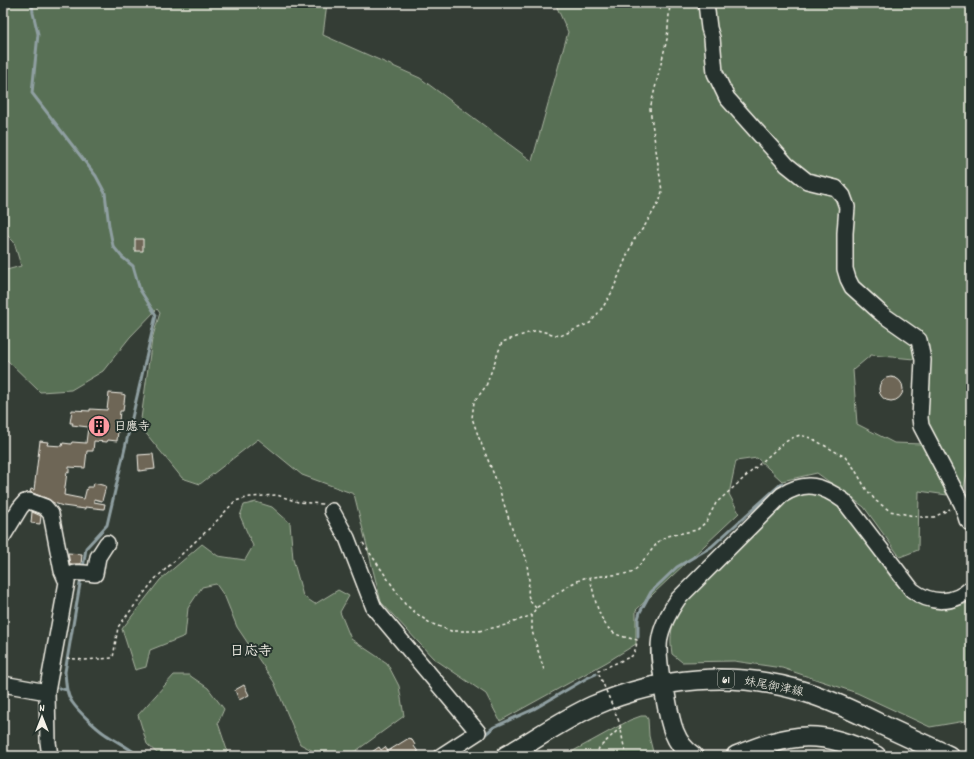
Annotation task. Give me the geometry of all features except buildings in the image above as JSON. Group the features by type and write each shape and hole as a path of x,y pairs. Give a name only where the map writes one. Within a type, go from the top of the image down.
{"main road":[{"name":"妹尾御津線","path":"506,756 592,707 640,690 687,680 732,679 763,682 793,688 821,697 949,756"},
{"path":"663,684 674,734 683,749 693,756"},
{"path":"736,756 773,742 792,738 810,737 832,738 851,744 876,756"}],"street":[{"path":"706,3 709,28 712,38 715,73 727,98 787,165 807,181 836,188 843,196 847,207 845,269 852,287 882,314 919,340 923,360 920,418 921,426 962,504 967,520 971,524"},
{"path":"663,684 659,664 658,647 661,631 666,617 678,599 782,495 792,489 806,486 817,486 832,492 844,501 912,590 921,596 934,601 951,600 966,593 971,588"},
{"path":"3,536 25,502 29,501 45,507 51,514 62,571 68,582 47,692 48,742 50,756"},
{"path":"332,511 347,538 374,608 478,732 441,756"},
{"path":"65,578 69,574 75,572 95,574 98,557 107,543"},
{"path":"4,687 47,692"}],"path":[{"path":"536,608 530,601 528,595 529,580 526,557 514,535 497,482 472,418 474,402 486,386 502,342 537,330 560,336 590,323 603,308 612,292 633,242 660,200 662,191 650,109 667,40 670,3"},
{"path":"70,658 84,660 113,658 118,627 155,579 212,526 236,501 250,497 277,495 298,502 323,504 332,511"},
{"path":"363,543 405,604 430,623 451,631 479,631 506,625 532,615 532,631 544,670"},
{"path":"590,577 594,598 603,621 615,634 637,640 636,648 632,656 598,671 621,727 622,738 628,756"},
{"path":"596,756 599,748 621,727"}],"green space":[{"path":"3,3 327,3 323,35 420,78 532,161 568,32 555,3 971,3 971,453 963,493 928,424 929,365 914,359 871,355 853,370 857,424 894,443 922,444 947,495 919,491 918,550 900,557 864,507 817,473 782,481 757,458 736,461 729,494 739,513 636,610 636,644 607,662 500,721 486,694 433,658 381,602 354,494 302,475 258,439 200,484 182,478 140,426 152,339 160,313 157,309 130,337 103,371 71,390 40,392 6,359 3,360 3,271 21,266 14,242 3,231"},
{"path":"806,494 823,495 839,504 894,582 918,603 934,608 949,609 971,602 971,720 930,727 857,693 782,668 734,661 682,662 672,654 672,630 679,607 788,499"},
{"path":"256,502 272,507 290,523 293,559 303,596 315,604 338,590 349,596 340,612 351,639 387,663 399,686 404,716 349,756 323,756 300,744 274,682 237,627 225,597 216,584 202,587 188,608 185,636 150,650 146,667 135,670 122,629 160,580 202,544 218,556 245,560 253,546 240,516 244,505"},
{"path":"174,675 189,675 208,688 224,709 218,723 229,756 160,756 147,744 138,715"},
{"path":"641,716 646,716 648,719 649,736 654,756 564,756 630,720"}],"waterway":[{"path":"32,3 38,34 32,93 96,176 105,193 113,246 122,257 133,266 140,290 156,315 107,525 86,548 83,568"},
{"path":"638,637 638,619 640,612 651,592 677,567 711,547 782,483"},
{"path":"81,578 65,672 69,695 78,710 97,728 139,756"},
{"path":"482,737 494,727 534,709 596,674"},
{"path":"59,688 67,690"}],"place":[{"name":"日應寺","path":"99,426"}],"district":[{"name":"日応寺","path":"251,650"}]}
